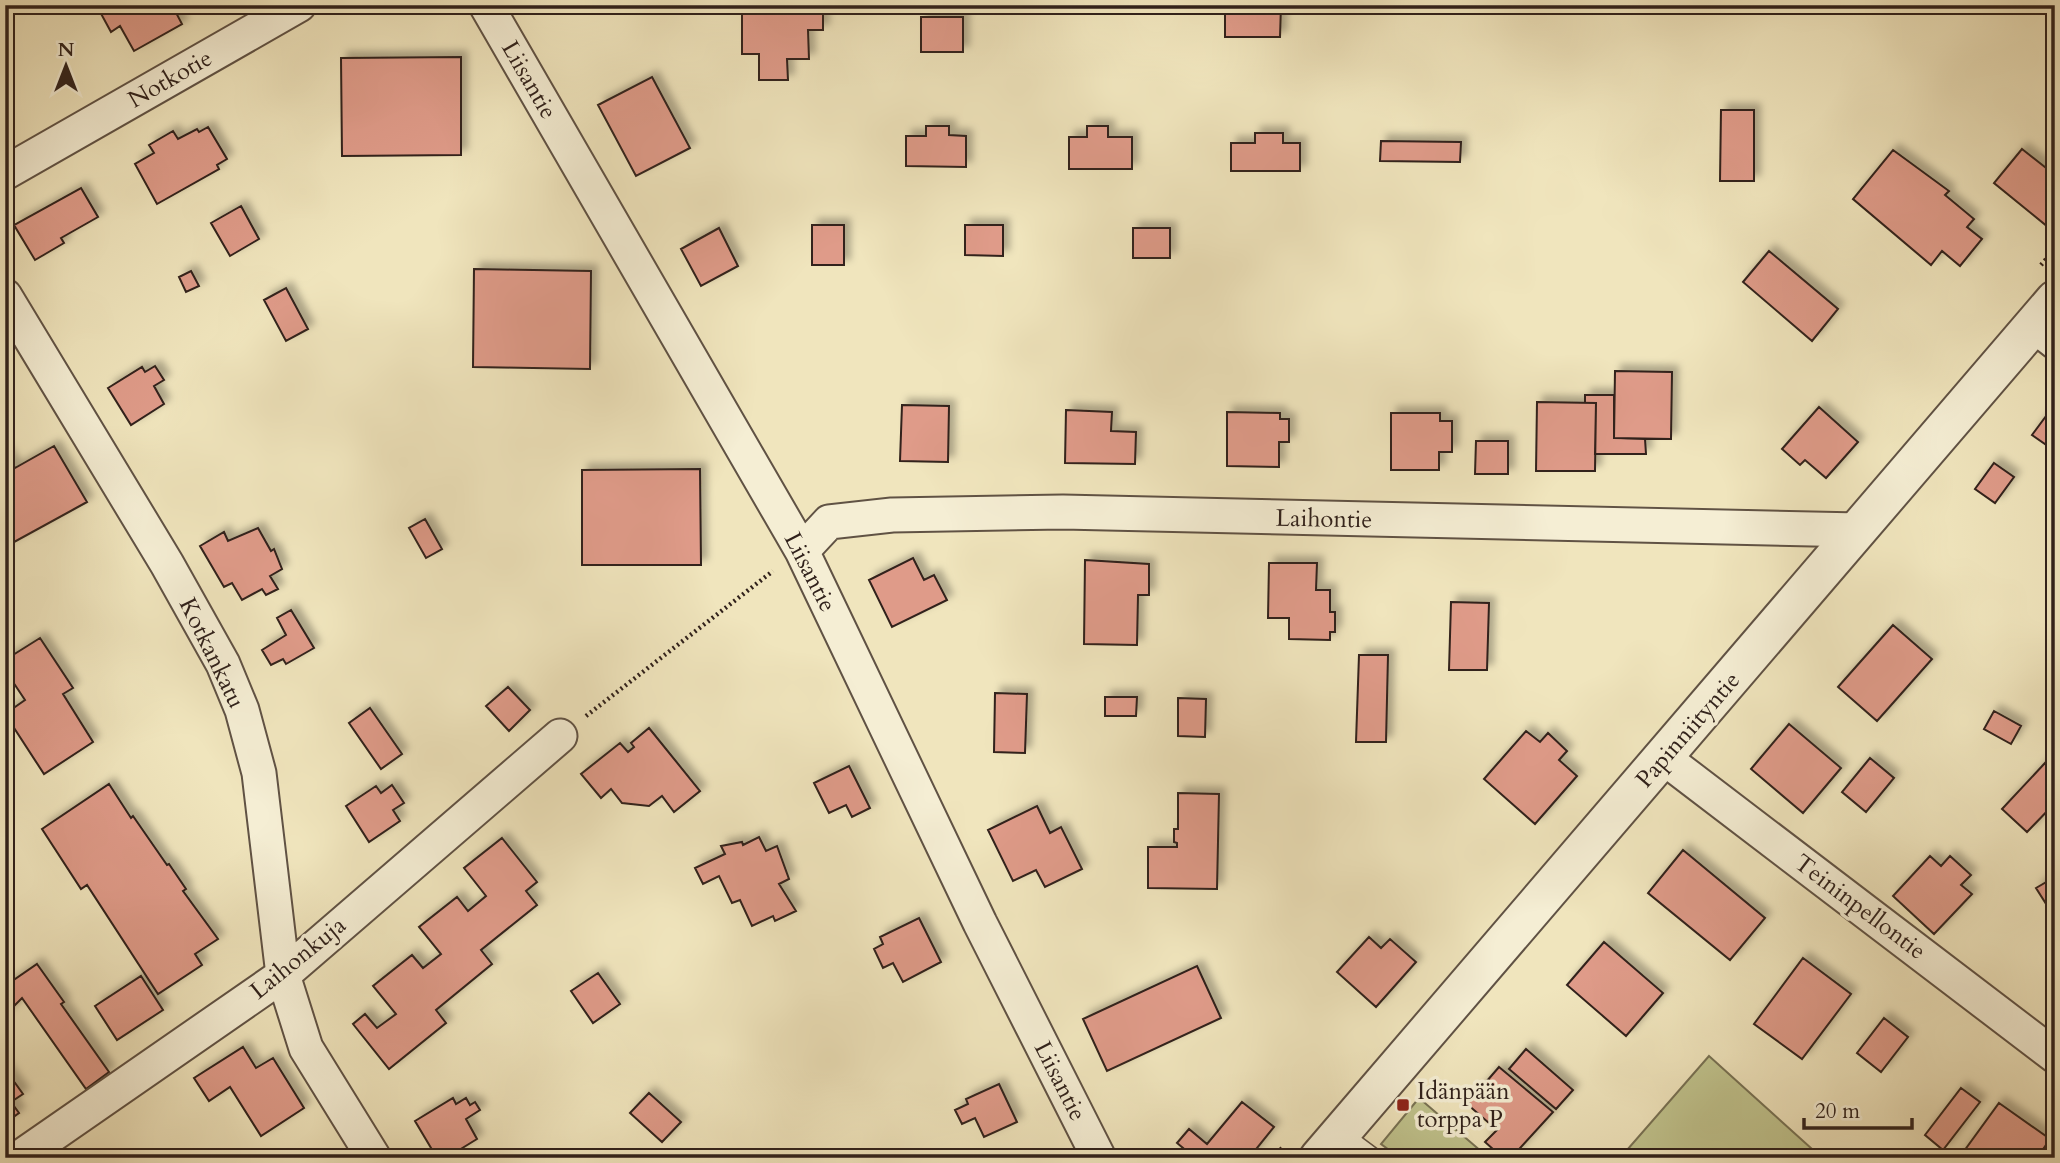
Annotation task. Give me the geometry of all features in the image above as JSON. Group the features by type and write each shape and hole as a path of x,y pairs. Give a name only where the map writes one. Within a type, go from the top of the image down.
{"street":[{"name":"Notkotie","path":"5,173 299,5"},
{"name":"Liisantie","path":"486,5 802,551 980,923 1099,1158"},
{"name":"Kotkankatu","path":"5,296 167,564 223,664 237,698 259,773 283,975 306,1048 374,1158"},
{"name":"Papinniityntie","path":"1329,1145 1859,530 2048,322"},
{"name":"Laihontie","path":"802,551 830,522 905,515 1063,512 1859,530"},
{"name":"Laihonkuja","path":"19,1158 283,975 560,736"},
{"name":"Teininpellontie","path":"1664,758 2055,1056"}],"lane":[{"path":"1329,1145 1375,1158"}],"path":[{"path":"560,736 802,551"}],"green space":[{"path":"1709,1056 1822,1158 1620,1158"},
{"path":"1419,1098 1489,1158 1400,1158 1381,1144"}],"building":[{"path":"108,5 172,5 182,24 134,51 120,26 111,32 99,10"},
{"path":"742,5 823,5 823,30 808,30 809,59 787,59 788,80 759,80 759,54 742,54"},
{"path":"1225,5 1281,5 1280,37 1225,37"},
{"path":"921,17 963,17 963,52 921,52"},
{"path":"461,57 461,155 342,156 341,58"},
{"path":"652,77 690,148 636,176 598,105"},
{"path":"1721,110 1754,110 1754,181 1720,181"},
{"path":"926,126 949,126 949,135 966,136 966,167 906,166 906,136 926,136"},
{"path":"1087,126 1108,126 1108,137 1132,137 1132,169 1069,169 1069,137 1087,137"},
{"path":"208,127 227,159 217,165 219,169 157,204 135,164 154,153 149,145 173,131 178,139 197,129 199,132"},
{"path":"1255,133 1283,133 1283,143 1300,143 1300,171 1231,171 1231,143 1255,143"},
{"path":"1381,141 1461,142 1460,162 1380,161"},
{"path":"2022,149 2055,175 2055,219 2048,227 1994,183"},
{"path":"1893,150 1949,191 1945,195 1974,219 1967,227 1982,239 1960,266 1942,251 1931,265 1853,199"},
{"path":"81,188 98,217 61,238 64,243 35,260 14,225"},
{"path":"241,206 259,239 230,256 211,223"},
{"path":"812,225 844,225 844,265 812,265"},
{"path":"965,225 1003,225 1003,256 965,255"},
{"path":"719,228 738,266 701,286 681,249"},
{"path":"1133,228 1170,228 1170,258 1133,258"},
{"path":"1769,251 1838,309 1812,341 1743,282"},
{"path":"474,269 591,271 590,369 473,367"},
{"path":"191,271 199,286 186,292 179,277"},
{"path":"286,288 308,329 286,341 264,300"},
{"path":"155,366 164,380 154,386 164,404 131,425 108,388 142,367 145,372"},
{"path":"1615,371 1672,372 1671,439 1614,438"},
{"path":"1585,395 1614,395 1614,438 1645,439 1646,454 1595,454 1596,403 1585,403"},
{"path":"1537,402 1596,403 1595,471 1536,471"},
{"path":"2055,404 2055,451 2032,435"},
{"path":"902,405 949,406 948,462 900,461"},
{"path":"1819,407 1858,442 1826,478 1805,460 1800,465 1782,449"},
{"path":"1066,410 1112,412 1111,431 1136,432 1135,464 1065,463"},
{"path":"1227,412 1280,413 1280,419 1289,419 1289,442 1279,442 1279,467 1227,466"},
{"path":"1391,413 1440,413 1440,421 1452,421 1452,452 1439,452 1439,470 1391,470"},
{"path":"1476,441 1508,441 1508,474 1475,474"},
{"path":"54,446 87,502 5,547 5,452 15,468"},
{"path":"1994,463 2014,477 1995,503 1975,489"},
{"path":"700,469 701,565 582,565 582,470"},
{"path":"425,519 442,549 426,558 409,528"},
{"path":"258,528 271,551 274,549 282,569 270,576 278,589 266,595 262,589 242,600 232,583 224,587 200,546 224,532 228,541"},
{"path":"913,558 924,580 934,575 947,600 892,627 869,580"},
{"path":"1085,560 1149,564 1149,595 1138,595 1137,645 1084,644"},
{"path":"1269,563 1317,563 1316,590 1330,590 1330,612 1335,612 1335,632 1330,632 1330,640 1289,639 1289,618 1268,618"},
{"path":"1451,602 1489,603 1487,670 1449,670"},
{"path":"291,610 314,648 286,664 283,659 271,665 262,650 286,635 277,618"},
{"path":"1893,625 1932,659 1877,721 1838,687"},
{"path":"40,638 73,688 63,694 93,742 44,774 5,714 25,700 5,670 5,660"},
{"path":"1359,655 1388,655 1386,742 1356,742"},
{"path":"508,687 530,710 509,731 486,706"},
{"path":"995,693 1027,694 1025,753 994,752"},
{"path":"1105,697 1137,697 1136,716 1105,716"},
{"path":"1178,698 1206,699 1205,737 1178,736"},
{"path":"370,708 402,754 381,769 349,723"},
{"path":"1994,711 2021,726 2011,744 1984,729"},
{"path":"1789,724 1841,768 1803,813 1751,769"},
{"path":"649,728 700,791 674,812 662,796 649,806 622,803 611,789 601,798 581,774 620,743 628,752 634,747 631,743"},
{"path":"1526,731 1540,742 1548,733 1567,751 1559,760 1577,776 1535,824 1484,779"},
{"path":"1870,758 1894,778 1866,812 1842,792"},
{"path":"2045,763 2055,772 2055,803 2027,832 2002,809"},
{"path":"849,766 870,808 852,817 846,805 829,813 814,783"},
{"path":"109,784 131,818 133,816 167,865 169,864 186,889 183,891 218,939 195,954 202,965 158,994 87,885 81,889 42,829"},
{"path":"392,785 404,803 393,810 400,821 369,842 346,806 376,786 381,793"},
{"path":"1178,793 1219,794 1217,889 1148,888 1148,847 1177,847 1174,842 1174,829 1178,829"},
{"path":"1037,806 1050,833 1061,827 1082,869 1045,887 1036,870 1013,881 988,830"},
{"path":"759,837 766,851 777,846 789,879 779,884 796,911 775,921 773,916 752,926 740,900 732,903 719,876 703,884 695,868 725,854 721,846 742,842 743,845"},
{"path":"502,838 537,882 526,891 537,905 481,950 492,964 436,1010 446,1023 389,1069 353,1024 365,1014 377,1028 396,1014 373,986 412,955 423,968 441,954 419,927 457,897 468,911 486,896 464,868"},
{"path":"1683,850 1765,918 1730,960 1648,893"},
{"path":"1930,856 1941,866 1950,856 1971,875 1961,885 1972,894 1934,934 1893,896"},
{"path":"2055,877 2055,918 2036,888"},
{"path":"919,918 941,962 903,982 893,963 883,968 874,949 883,944 880,937"},
{"path":"1369,937 1381,948 1390,939 1416,962 1376,1007 1337,972"},
{"path":"1604,942 1663,993 1626,1036 1567,985"},
{"path":"1803,958 1851,994 1802,1059 1754,1024"},
{"path":"37,964 64,1002 61,1004 109,1072 86,1089 22,998 5,1015 5,986"},
{"path":"1197,966 1221,1018 1107,1071 1083,1019"},
{"path":"598,973 620,1004 593,1023 571,991"},
{"path":"141,976 163,1010 117,1040 95,1006"},
{"path":"1884,1018 1908,1037 1881,1072 1857,1053"},
{"path":"243,1047 256,1068 273,1058 304,1108 261,1136 230,1087 209,1101 194,1078"},
{"path":"1526,1049 1573,1090 1556,1109 1509,1069"},
{"path":"1499,1067 1553,1112 1511,1158 1503,1158 1485,1142 1497,1130 1467,1104"},
{"path":"5,1069 23,1094 11,1102 19,1113 5,1123"},
{"path":"999,1084 1017,1122 984,1137 975,1118 962,1124 955,1110 968,1104 966,1099"},
{"path":"1961,1088 1980,1102 1943,1150 1925,1135"},
{"path":"649,1093 681,1122 662,1142 630,1113"},
{"path":"453,1098 456,1104 466,1098 470,1105 475,1102 480,1110 466,1119 477,1139 446,1158 437,1158 415,1121"},
{"path":"1242,1102 1274,1127 1249,1158 1175,1158 1183,1148 1177,1143 1189,1129 1207,1144"},
{"path":"1999,1103 2050,1139 2037,1158 1959,1158"}],"place":[{"name":"Idänpään torppa P","path":"1403,1105"}]}
